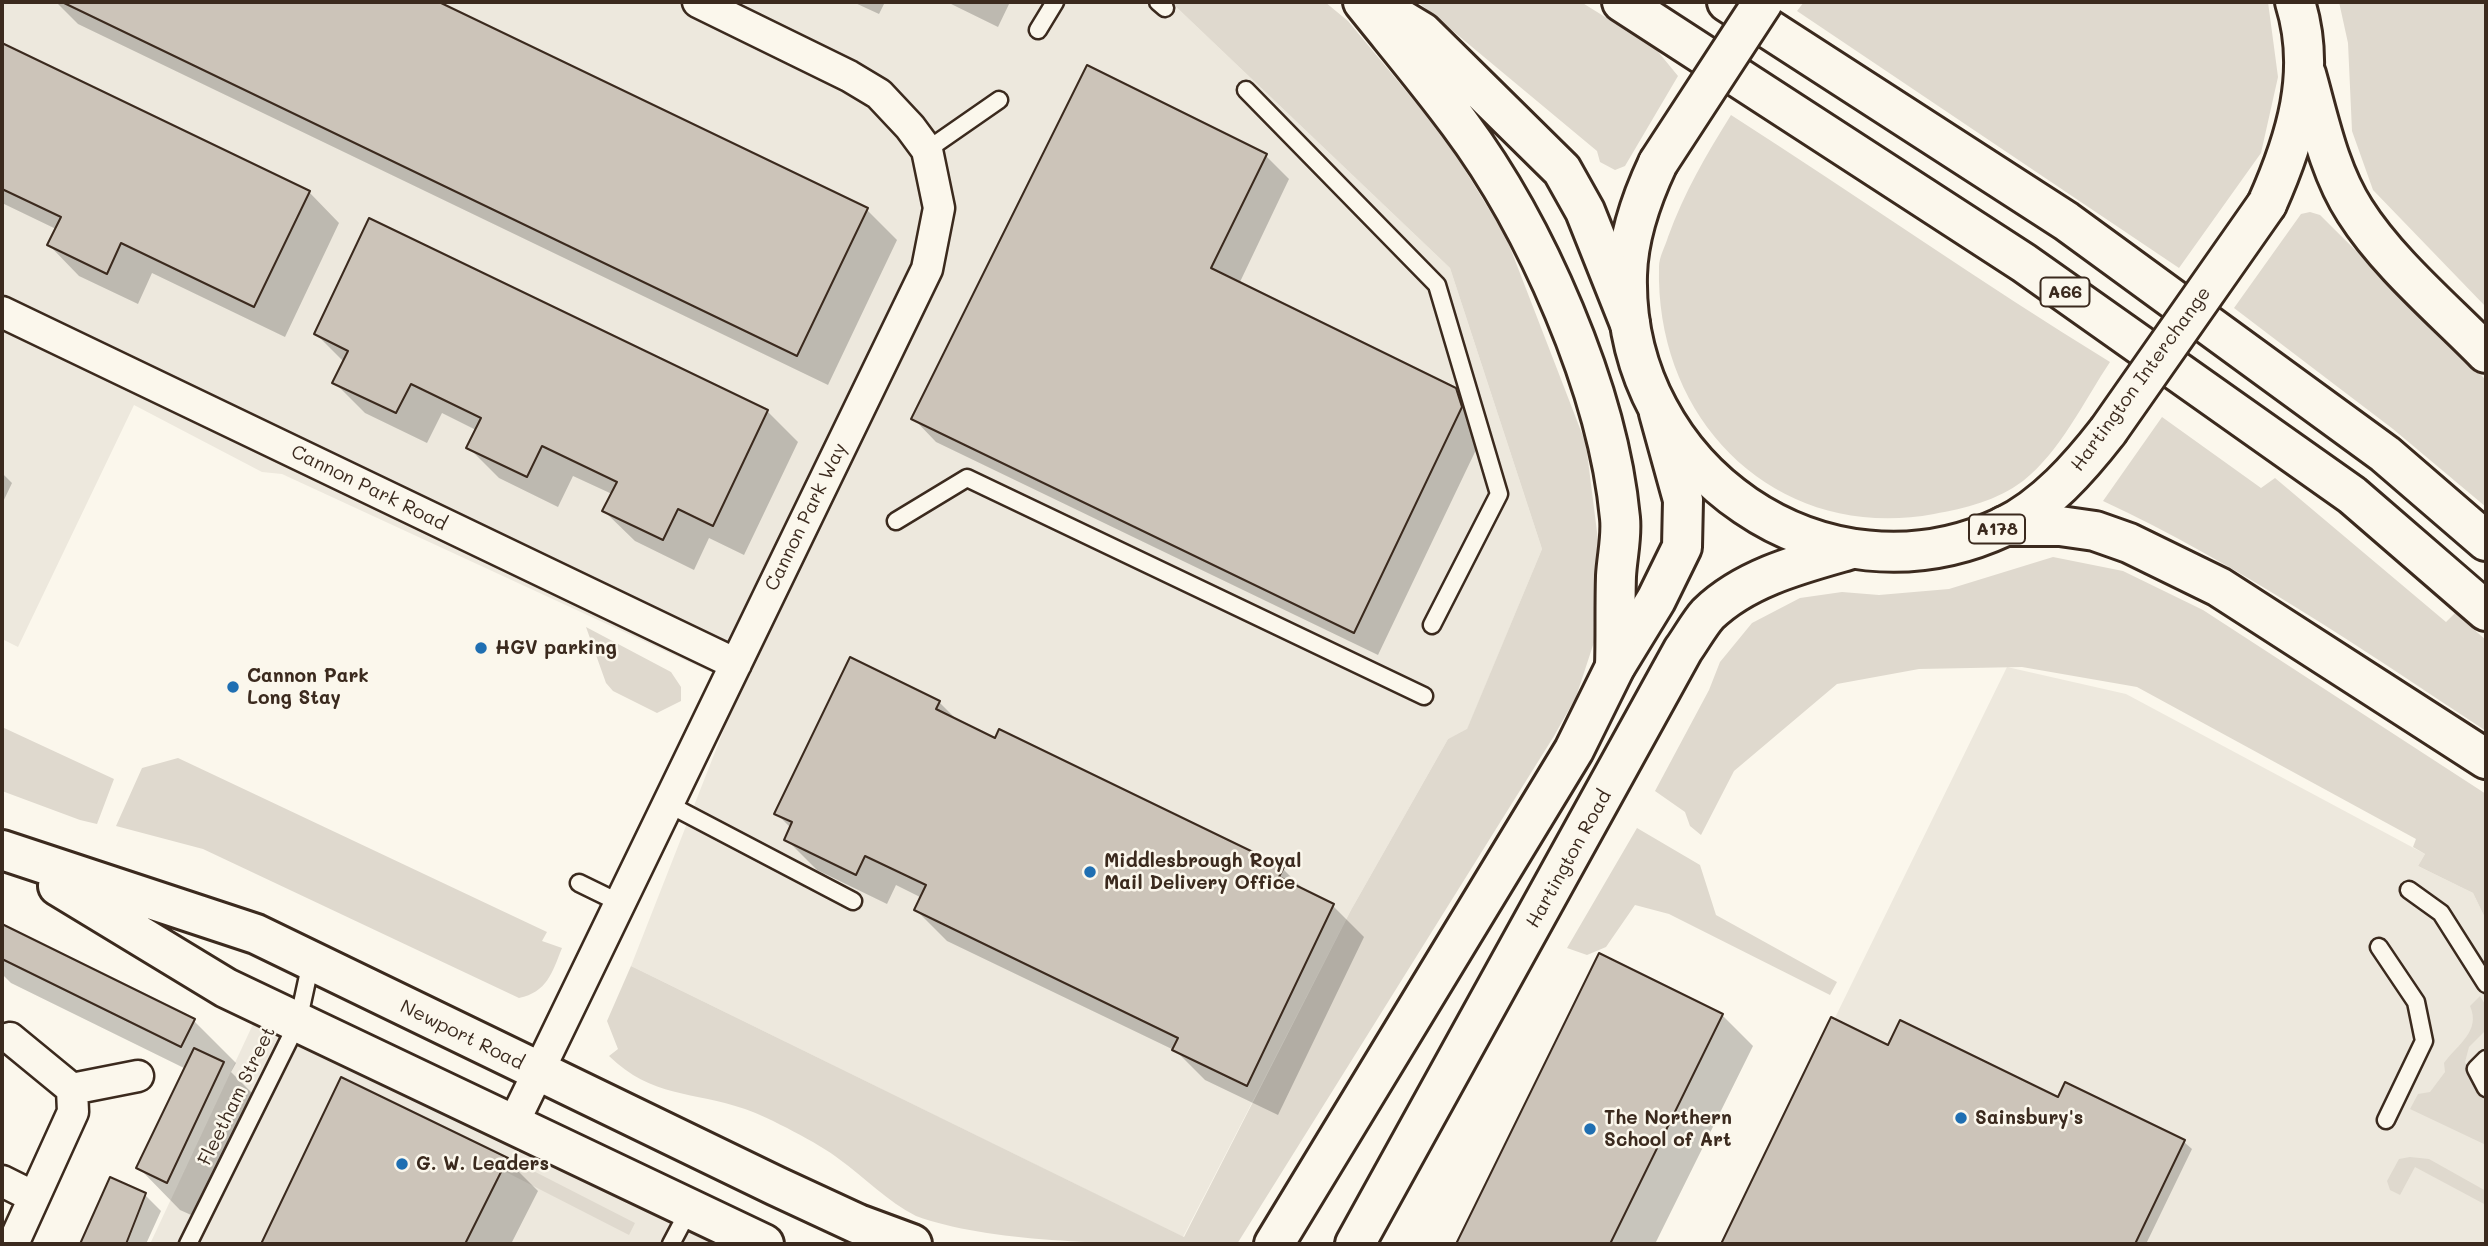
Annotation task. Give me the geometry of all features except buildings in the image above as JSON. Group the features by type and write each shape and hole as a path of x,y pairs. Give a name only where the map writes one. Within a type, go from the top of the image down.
{"main road":[{"path":"1363,2 1460,124 1491,173 1530,239 1558,299 1586,371 1605,435 1620,519 1615,667"},
{"path":"1372,2 1422,32 1562,170 1586,211 1630,324"},
{"name":"A66","path":"1622,2 2035,271 2352,495 2486,611"},
{"path":"1727,2 2066,221 2385,454 2486,541"},
{"name":"Hartington Interchange","path":"1763,2 1658,163 1642,197 1627,274 1630,324 1657,406 1685,452 1717,484 1759,517 1801,535 1852,549 1923,551 2004,526 2065,482 2108,431 2267,204 2288,157 2298,121 2306,74 2295,2"},
{"path":"2306,74 2325,143 2354,210 2376,240 2486,353"},
{"path":"1274,1244 1567,762 1615,667 1656,600 1682,547 1683,500 1657,406"},
{"path":"2004,526 2060,526 2095,531 2129,543 2219,587 2486,759"},
{"name":"Hartington Road","path":"1354,1244 1683,650 1708,614 1746,588 1792,566 1852,549"},
{"name":"Newport Road","path":"2,851 256,934 858,1224 912,1244"},
{"name":"Newport Road","path":"2,851 226,988 764,1244"}],"street":[{"name":"Cannon Park Way","path":"513,1124 926,269 939,208 927,150 879,94 698,2"},
{"name":"Cannon Park Road","path":"2,312 736,664"},
{"path":"10,1038 72,1089 73,1112 13,1244"},
{"path":"72,1089 138,1076"},
{"path":"2,1181 34,1197"}],"lane":[{"path":"1038,30 1055,2"},
{"path":"1246,90 1437,285 1499,495 1432,625"},
{"path":"927,150 999,100"},
{"path":"897,521 967,478 1424,696"},
{"path":"668,804 853,901"},
{"path":"579,883 620,903"},
{"path":"2409,890 2441,913 2486,984"},
{"path":"2379,947 2416,1002 2424,1041 2386,1120"},
{"name":"Fleetham Street","path":"188,1244 298,1022 311,962"},
{"path":"2486,1059 2476,1069 2486,1088"},
{"path":"671,1244 690,1208"}],"shaded area":[{"path":"2,2 1171,2 1450,268 1542,549 1467,730 1448,739 1351,910 1183,1237 631,966 741,686 282,474 262,472 134,405 18,647 2,639"},
{"path":"1171,2 1325,2 1348,21 1446,139 1506,237 1586,444 1600,556 1597,633 1576,697 1554,736 1237,1244 1072,1241 988,1233 949,1226 916,1216 886,1197 830,1153 767,1118 726,1103 674,1092 625,1070 609,1056 618,1049 607,1021 631,966 1184,1237 1351,910 1448,739 1467,729 1542,549 1450,268"},
{"path":"1418,2 1581,2 1655,48 1678,76 1625,166 1615,170 1600,162 1597,151"},
{"path":"1804,2 2268,2 2278,77 2261,153 2179,268 1797,11"},
{"path":"2339,2 2486,2 2486,307 2373,190 2352,131 2348,43"},
{"path":"1731,115 2110,362 2060,441 2049,456 2023,481 1980,503 1934,514 1877,518 1825,510 1777,490 1736,460 1703,421 1678,375 1663,324 1659,263 1688,190"},
{"path":"2310,212 2320,215 2486,380 2486,507 2393,429 2234,308 2301,214"},
{"path":"2162,417 2261,488 2275,478 2446,622 2455,613 2486,640 2486,731 2251,580 2103,501"},
{"path":"2053,557 2123,571 2203,610 2486,794 2486,920 2473,893 2418,866 2425,854 2413,847 2416,839 2137,687 2022,667 1919,669 1837,684 1734,771 1701,835 1690,826 1685,812 1655,791 1709,690 1720,662 1752,623 1800,598 1842,592 1879,595 1949,589"},
{"path":"586,627 671,672 681,687 681,701 657,713 613,691 606,683"},
{"path":"2007,667 2126,694 2425,854 2418,866 2473,893 2486,920 2486,1244 1724,1244"},
{"path":"2,727 114,779 97,824 2,791"},
{"path":"178,758 547,932 542,941 562,948 547,980 536,991 519,998 203,849 116,826 142,768"},
{"path":"1637,828 1700,865 1716,915 1837,982 1830,995 1669,914 1635,905 1606,947 1587,955 1567,948"},
{"path":"2480,996 2486,1006 2486,1030 2469,1047 2465,1062 2486,1104 2486,1145 2410,1109 2418,1094 2430,1092 2445,1072 2444,1063 2470,1030 2473,1015 2470,1006"},
{"path":"255,1020 738,1244 150,1244"},
{"path":"508,1158 635,1223 629,1235 502,1170"},
{"path":"2399,1159 2429,1159 2486,1191 2486,1205 2415,1167 2400,1195 2390,1190 2387,1181"}],"place":[{"name":"HGV parking","path":"481,648"},
{"name":"Cannon Park Long Stay","path":"233,687"},
{"name":"Middlesbrough Royal Mail Delivery Office","path":"1090,872"},
{"name":"Sainsbury's","path":"1961,1118"},
{"name":"The Northern School of Art","path":"1590,1129"},
{"name":"G. W. Leaders","path":"402,1164"}]}
